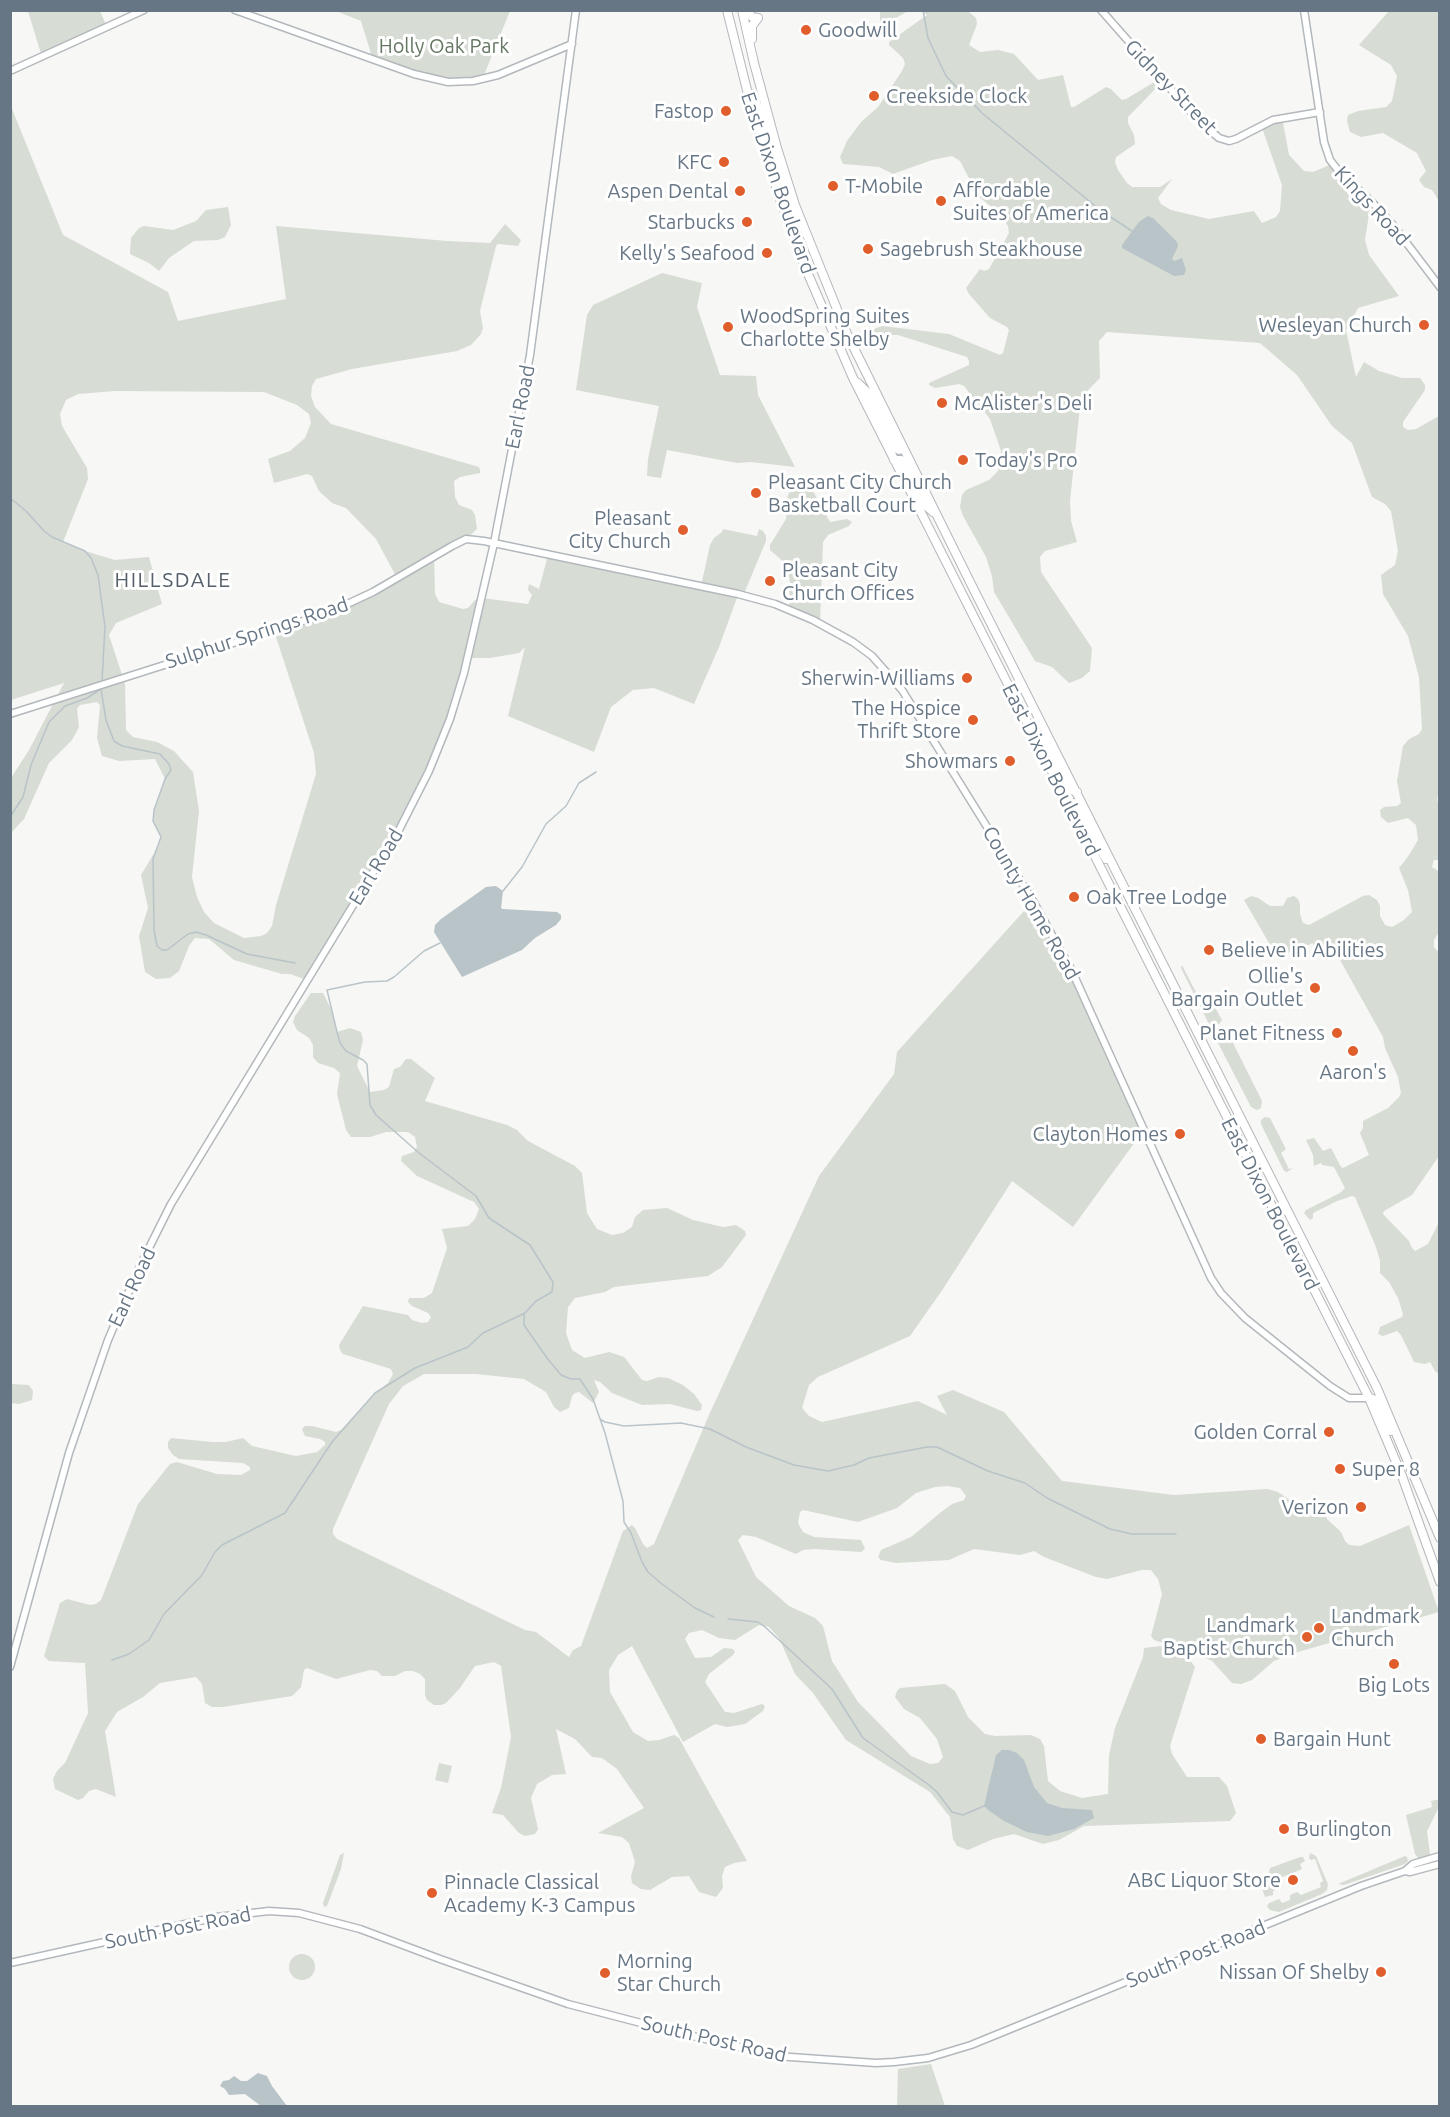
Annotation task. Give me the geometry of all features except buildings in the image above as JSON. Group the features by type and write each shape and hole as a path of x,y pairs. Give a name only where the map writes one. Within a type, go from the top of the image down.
{"highway":[{"name":"East Dixon Boulevard","path":"727,10 763,147 805,267 853,378 1369,1398 1402,1476 1440,1582"},
{"name":"East Dixon Boulevard","path":"744,10 754,63 777,148 795,205 846,334 1377,1388 1440,1539"},
{"path":"744,10 752,17 758,18 751,31 754,63"},
{"path":"742,74 751,89 769,139 777,148"},
{"path":"763,147 771,153 788,196 795,205"},
{"path":"853,378 867,393 896,448 899,450 903,448"},
{"path":"894,460 901,460 924,504 936,515"},
{"path":"1032,730 1048,749 1068,789 1077,792"},
{"path":"1068,804 1076,805 1102,854 1115,869"},
{"path":"1323,1308 1330,1313 1367,1384 1371,1388 1377,1388"},
{"path":"1369,1398 1376,1401 1400,1450 1407,1457"}],"main road":[{"path":"10,71 144,10"},
{"path":"235,10 414,74 448,82 473,81 498,75 572,44"},
{"name":"Earl Road","path":"10,1667 69,1453 108,1340 139,1268 171,1204 399,830 439,747 460,687 494,543 530,355 576,10"},
{"name":"Gidney Street","path":"1101,10 1193,115 1219,138 1229,141 1273,120 1320,112"},
{"name":"Kings Road","path":"1304,10 1326,152 1332,164 1393,225 1440,287"},
{"name":"Sulphur Springs Road","path":"10,714 327,613 381,587 461,541 475,539 494,543"},
{"name":"County Home Road","path":"494,543 720,590 775,604 838,632 872,656 907,697 1058,944 1211,1278 1221,1293 1245,1318 1330,1386 1349,1398 1369,1398"},
{"name":"South Post Road","path":"10,1962 217,1917 269,1911 298,1912 360,1929 559,2001 678,2033 776,2056 876,2063 894,2062 928,2058 980,2042 1345,1892 1405,1871 1413,1864 1440,1856"},
{"name":"South Post Road","path":"1405,1871 1410,1872 1440,1864"}],"green space":[{"path":"880,10 908,11 882,26 880,25"},
{"path":"28,11 100,11 107,27 42,57"},
{"name":"Holly Oak Park","path":"336,11 510,11 482,80 448,82 373,60 361,21"},
{"path":"922,11 968,11 976,18 977,24 969,45 980,52 998,50 1014,54 1038,80 1063,75 1071,107 1106,87 1122,100 1126,99 1161,78 1163,81 1128,117 1135,144 1116,157 1115,162 1118,170 1132,187 1160,187 1172,179 1158,198 1161,204 1171,210 1209,219 1254,211 1262,223 1276,217 1280,211 1282,185 1261,125 1282,117 1289,155 1304,171 1313,172 1332,164 1371,201 1365,240 1369,255 1399,296 1358,308 1346,330 1356,377 1364,362 1379,371 1402,378 1420,378 1425,385 1425,390 1403,422 1403,427 1408,430 1416,429 1439,416 1440,783 1437,800 1440,805 1440,860 1434,860 1432,867 1440,872 1439,932 1434,940 1434,947 1440,954 1439,1156 1412,1195 1384,1211 1383,1214 1409,1241 1415,1251 1428,1244 1439,1222 1439,1374 1430,1362 1425,1364 1414,1362 1397,1331 1383,1336 1378,1334 1380,1327 1402,1317 1403,1314 1398,1298 1389,1282 1380,1273 1380,1261 1376,1247 1355,1197 1337,1201 1313,1213 1313,1218 1310,1220 1304,1213 1345,1188 1334,1167 1321,1163 1314,1166 1313,1155 1306,1140 1314,1138 1323,1151 1331,1148 1343,1168 1369,1155 1360,1133 1363,1121 1388,1108 1401,1093 1398,1077 1385,1048 1383,1037 1335,951 1330,948 1313,950 1313,943 1280,956 1276,955 1244,900 1251,896 1270,906 1283,906 1287,898 1294,896 1300,904 1303,923 1309,925 1369,895 1377,900 1380,906 1380,916 1385,925 1392,927 1412,912 1408,890 1399,868 1418,840 1416,825 1408,818 1388,823 1381,817 1380,810 1401,803 1397,781 1403,746 1422,729 1419,677 1408,636 1383,594 1381,575 1395,565 1398,551 1391,511 1385,504 1372,497 1352,443 1332,426 1297,375 1260,343 1107,332 1099,341 1100,378 1088,390 1080,407 1070,501 1071,521 1077,542 1045,551 1040,557 1041,572 1092,648 1090,671 1082,678 1069,683 1052,667 1035,661 994,592 986,557 960,507 962,495 966,490 989,480 998,471 1001,451 990,419 964,386 959,384 935,388 929,385 969,365 967,357 898,335 881,335 874,338 871,334 872,330 882,326 949,334 1000,355 1003,353 1009,330 990,318 966,288 980,269 984,271 989,269 1009,233 1008,226 999,213 978,196 960,161 952,156 932,160 893,174 879,167 843,164 840,157 847,141 861,122 878,107 905,64 903,58 889,45 889,42 927,15"},
{"path":"1389,11 1439,11 1439,201 1432,190 1424,187 1419,180 1426,171 1417,153 1383,133 1361,137 1350,132 1347,121 1348,115 1358,111 1386,107 1392,101 1397,76 1391,65 1359,45"},
{"path":"10,104 63,235 168,292 178,321 286,299 276,226 490,243 505,224 521,240 518,246 498,244 496,246 480,311 483,328 481,334 471,345 457,351 352,369 316,379 312,386 311,396 315,407 331,424 479,467 480,473 460,477 454,481 455,497 459,505 472,510 477,529 466,539 434,556 435,594 439,602 463,609 482,598 528,604 532,595 528,590 529,584 539,589 548,555 701,586 710,545 723,529 757,536 759,529 766,536 743,596 738,595 719,647 694,704 654,688 633,690 611,707 594,752 508,716 525,647 519,653 490,658 468,658 460,687 414,802 307,980 234,960 209,939 195,938 189,946 179,971 170,978 156,979 145,972 139,936 148,908 141,875 159,845 161,837 153,821 154,810 165,779 155,759 119,761 102,756 97,738 100,705 97,702 80,705 77,709 79,727 72,740 49,763 24,819 11,833 11,778 29,750 64,683 11,700","holes":["115,391 264,392 297,405 309,414 311,423 305,438 290,451 268,459 274,483 307,474 312,476 319,491 332,503 346,508 376,539 397,578 309,620 274,631 314,753 316,774 276,905 272,926 267,933 261,936 244,938 214,923 204,912 197,897 192,877 199,811 193,772 174,751 157,742 133,737 126,730 125,684 109,635 116,623 162,604 149,557 115,560 63,542 88,479 87,468 62,426 60,414 66,400 78,394"]},
{"path":"228,207 231,225 225,237 218,240 194,241 169,258 159,271 149,263 130,254 131,238 139,228 144,226 173,230 196,221 206,210"},
{"path":"662,273 702,283 697,307 720,375 756,376 758,395 795,467 751,462 737,463 667,450 661,478 647,476 648,459 659,406 576,390 587,315 593,305"},
{"path":"793,489 813,491 830,522 847,519 852,522 849,526 828,535 823,542 820,623 789,610 790,581 787,565 770,550 770,545 786,519 787,498"},
{"path":"1033,901 1049,927 1143,1131 1073,1227 1012,1181 910,1336 818,1377 809,1385 802,1408 809,1416 822,1422 918,1401 947,1415 937,1396 953,1390 1004,1412 1062,1481 1174,1495 1267,1489 1278,1492 1297,1505 1320,1506 1325,1510 1327,1519 1341,1532 1349,1545 1360,1546 1409,1525 1439,1612 1294,1653 1274,1661 1252,1680 1241,1684 1232,1683 1212,1661 1187,1649 1189,1659 1195,1667 1170,1746 1172,1754 1187,1777 1219,1777 1227,1786 1236,1813 1230,1821 1084,1826 1059,1840 1043,1844 1014,1834 993,1839 968,1850 957,1846 953,1839 950,1817 930,1792 846,1740 813,1693 795,1674 779,1638 769,1627 759,1625 735,1640 719,1638 702,1630 689,1633 685,1639 695,1658 711,1657 724,1648 733,1649 735,1652 733,1655 709,1674 705,1682 725,1712 734,1713 762,1704 765,1706 763,1711 745,1724 727,1727 715,1724 683,1742 632,1646 618,1655 609,1670 610,1692 633,1732 648,1741 674,1735 679,1738 747,1861 725,1867 722,1876 723,1888 716,1897 699,1892 689,1876 672,1877 650,1890 641,1889 632,1883 631,1876 635,1862 629,1843 622,1837 598,1833 644,1808 617,1769 602,1758 592,1757 575,1739 556,1729 566,1774 552,1775 537,1784 531,1798 538,1829 535,1834 525,1836 519,1833 503,1815 492,1813 501,1788 511,1737 501,1666 494,1662 475,1666 460,1688 446,1703 441,1705 434,1705 427,1700 425,1679 413,1671 405,1671 395,1676 382,1676 377,1671 370,1670 336,1679 307,1668 304,1670 301,1687 292,1696 223,1707 212,1707 205,1703 202,1684 196,1677 160,1683 143,1697 117,1712 105,1731 116,1797 96,1789 89,1791 78,1800 55,1789 53,1779 65,1763 88,1713 85,1663 49,1661 44,1656 60,1603 67,1599 90,1605 101,1600 138,1504 170,1464 177,1462 217,1474 241,1475 250,1470 250,1467 243,1463 179,1459 168,1448 168,1442 171,1438 226,1442 243,1438 252,1446 296,1456 317,1452 325,1445 325,1442 305,1436 302,1429 305,1426 312,1426 336,1432 341,1430 375,1393 388,1383 393,1374 391,1369 343,1354 340,1350 339,1345 363,1306 408,1315 412,1320 422,1323 428,1322 431,1317 428,1313 412,1306 408,1302 409,1298 424,1298 432,1293 447,1248 442,1229 468,1226 475,1219 479,1209 474,1202 417,1176 401,1161 402,1156 414,1152 417,1147 415,1137 408,1132 386,1132 370,1137 351,1137 346,1130 337,1094 340,1073 334,1068 318,1063 313,1057 313,1045 309,1038 297,1030 293,1022 311,993 323,993 332,1011 337,1032 350,1028 361,1032 363,1040 357,1066 370,1092 389,1087 394,1069 400,1067 406,1059 411,1059 435,1078 425,1101 507,1125 517,1130 528,1141 575,1166 582,1173 587,1213 597,1229 612,1235 623,1233 632,1227 635,1217 643,1210 667,1208 693,1220 723,1227 736,1225 745,1231 746,1235 722,1267 708,1276 614,1287 605,1292 575,1298 568,1307 566,1333 572,1350 585,1358 609,1352 624,1357 642,1380 668,1378 683,1385 702,1405 701,1410 670,1404 642,1405 612,1393 600,1382 594,1380 599,1392 593,1403 579,1392 575,1393 569,1408 560,1412 554,1407 546,1392 524,1379 476,1374 424,1374 403,1386 389,1404 333,1529 333,1534 337,1539 525,1630 536,1632 569,1657 573,1650 581,1646 623,1531 632,1525 647,1548 654,1544 709,1415 819,1176 894,1074 897,1052","holes":["935,1487 960,1488 966,1496 964,1500 952,1504 911,1537 881,1550 878,1557 881,1560 896,1563 949,1560 974,1549 1020,1555 1034,1551 1096,1577 1107,1579 1142,1570 1151,1570 1158,1579 1162,1594 1151,1636 1154,1640 1169,1645 1144,1648 1143,1657 1115,1728 1109,1755 1108,1794 1082,1798 1060,1791 1048,1781 1044,1746 1040,1739 1031,1735 985,1734 968,1717 955,1691 945,1684 900,1688 897,1691 895,1697 904,1709 920,1718 937,1739 943,1757 938,1763 930,1764 911,1756 858,1702 832,1661 823,1626 815,1618 789,1606 756,1577 738,1540 743,1535 756,1537 796,1554 803,1550 814,1549 861,1552 865,1549 861,1540 814,1537 803,1532 798,1523 800,1512 803,1510 858,1522 897,1508 916,1493"]},
{"path":"1182,965 1203,1006 1213,1004 1222,1020 1219,1024 1212,1026 1208,1022 1181,968"},
{"path":"1223,1034 1230,1037 1262,1101 1261,1108 1257,1110 1251,1107 1218,1043 1219,1037"},
{"path":"1265,1117 1270,1118 1286,1149 1281,1153 1289,1169 1293,1168 1287,1172 1284,1171 1261,1124 1261,1120"},
{"path":"11,1384 29,1385 33,1391 32,1400 19,1404 11,1403"},
{"path":"439,1763 452,1766 448,1783 435,1780"},
{"path":"1439,1800 1439,1807 1427,1831 1430,1854 1419,1859 1415,1854 1406,1815 1432,1807 1431,1801"},
{"path":"344,1853 341,1869 327,1906 324,1907 323,1903 340,1855"},
{"path":"1310,1853 1316,1856 1328,1884 1327,1890 1279,1912 1270,1910 1267,1906 1269,1903 1279,1899 1282,1903 1290,1900 1290,1895 1297,1892 1301,1895 1321,1887 1320,1883 1323,1881 1315,1859 1309,1858"},
{"path":"1405,1856 1408,1861 1405,1864 1344,1885 1338,1884"},
{"path":"1303,1857 1305,1861 1300,1864 1302,1869 1280,1878 1269,1873 1270,1868"},
{"path":"1261,1876 1281,1883 1283,1887 1273,1891 1273,1895 1265,1897 1260,1883"},
{"path":"302,1954 311,1958 315,1967 311,1976 302,1980 293,1976 289,1967 293,1958"},
{"path":"931,2064 945,2106 897,2106 898,2069"}],"shaded area":[{"path":"1148,216 1153,218 1177,242 1178,246 1172,259 1174,261 1182,258 1186,270 1184,275 1174,276 1122,248 1139,222"},
{"path":"496,886 503,891 501,908 557,912 561,915 561,919 522,950 462,977 434,932 435,925 486,887"},
{"path":"1002,1750 1017,1753 1024,1760 1034,1787 1047,1803 1062,1808 1092,1810 1094,1818 1074,1829 1048,1836 1027,1832 988,1810 984,1806 996,1755"},
{"path":"258,2073 267,2076 287,2106 261,2106 245,2094 229,2095 220,2086 223,2081 234,2076 241,2081 247,2081"}],"waterway":[{"path":"923,10 928,38 946,76 982,113 1100,210 1132,231"},
{"path":"10,498 52,537 85,551 91,558 98,575 105,627 102,681"},
{"path":"101,689 106,720 114,741 122,746 160,754 171,770 165,779 154,810 153,821 161,837 153,859 154,930 157,946 162,950 167,950 188,934 196,932 247,954 295,963"},
{"path":"10,817 23,797 31,765 49,722 65,706 87,698 101,689"},
{"path":"503,891 522,867 546,824 566,806 579,783 596,772"},
{"path":"112,1660 129,1654 149,1640 164,1614 202,1575 215,1552 222,1545 285,1513 332,1442 375,1393 415,1368 468,1347 483,1333 525,1313 536,1301 552,1292 553,1282 530,1245 489,1218 476,1196 419,1153 376,1115 370,1105 367,1064 346,1051 340,1043 327,990 365,982 387,981 424,951 440,943"},
{"path":"524,1313 524,1325 547,1358 561,1375 571,1379 580,1379 593,1399 605,1433 623,1501 624,1522 648,1572 695,1608 714,1617"},
{"path":"600,1419 624,1426 681,1423 710,1429 746,1447 794,1465 828,1471 854,1465 869,1458 937,1447 988,1471 1025,1483 1047,1498 1110,1529 1132,1534 1176,1534"},
{"path":"728,1619 758,1622 765,1627 832,1689 863,1738 929,1785 952,1812 963,1815 984,1806"}],"place":[{"name":"Goodwill","path":"806,30"},
{"name":"Creekside Clock","path":"874,96"},
{"name":"Fastop","path":"726,111"},
{"name":"KFC","path":"724,162"},
{"name":"T-Mobile","path":"833,186"},
{"name":"Aspen Dental","path":"740,191"},
{"name":"Affordable Suites of America","path":"941,201"},
{"name":"Starbucks","path":"747,222"},
{"name":"Sagebrush Steakhouse","path":"868,249"},
{"name":"Kelly's Seafood","path":"767,253"},
{"name":"Wesleyan Church","path":"1424,325"},
{"name":"WoodSpring Suites Charlotte Shelby","path":"728,327"},
{"name":"McAlister's Deli","path":"942,403"},
{"name":"Today's Pro","path":"963,460"},
{"name":"Pleasant City Church Basketball Court","path":"756,493"},
{"name":"Pleasant City Church","path":"683,530"},
{"name":"Pleasant City Church Offices","path":"770,581"},
{"name":"Sherwin-Williams","path":"967,678"},
{"name":"The Hospice Thrift Store","path":"973,720"},
{"name":"Showmars","path":"1010,761"},
{"name":"Oak Tree Lodge","path":"1074,897"},
{"name":"Believe in Abilities","path":"1209,950"},
{"name":"Ollie's Bargain Outlet","path":"1315,988"},
{"name":"Planet Fitness","path":"1337,1033"},
{"name":"Aaron's","path":"1353,1051"},
{"name":"Clayton Homes","path":"1180,1134"},
{"name":"Golden Corral","path":"1329,1432"},
{"name":"Super 8","path":"1340,1469"},
{"name":"Verizon","path":"1361,1507"},
{"name":"Landmark Church","path":"1319,1628"},
{"name":"Landmark Baptist Church","path":"1307,1637"},
{"name":"Big Lots","path":"1394,1664"},
{"name":"Bargain Hunt","path":"1261,1739"},
{"name":"Burlington","path":"1284,1829"},
{"name":"ABC Liquor Store","path":"1293,1880"},
{"name":"Pinnacle Classical Academy K-3 Campus","path":"432,1893"},
{"name":"Nissan Of Shelby","path":"1381,1972"},
{"name":"Morning Star Church","path":"605,1973"}],"district":[{"name":"HILLSDALE","path":"173,580"}]}
